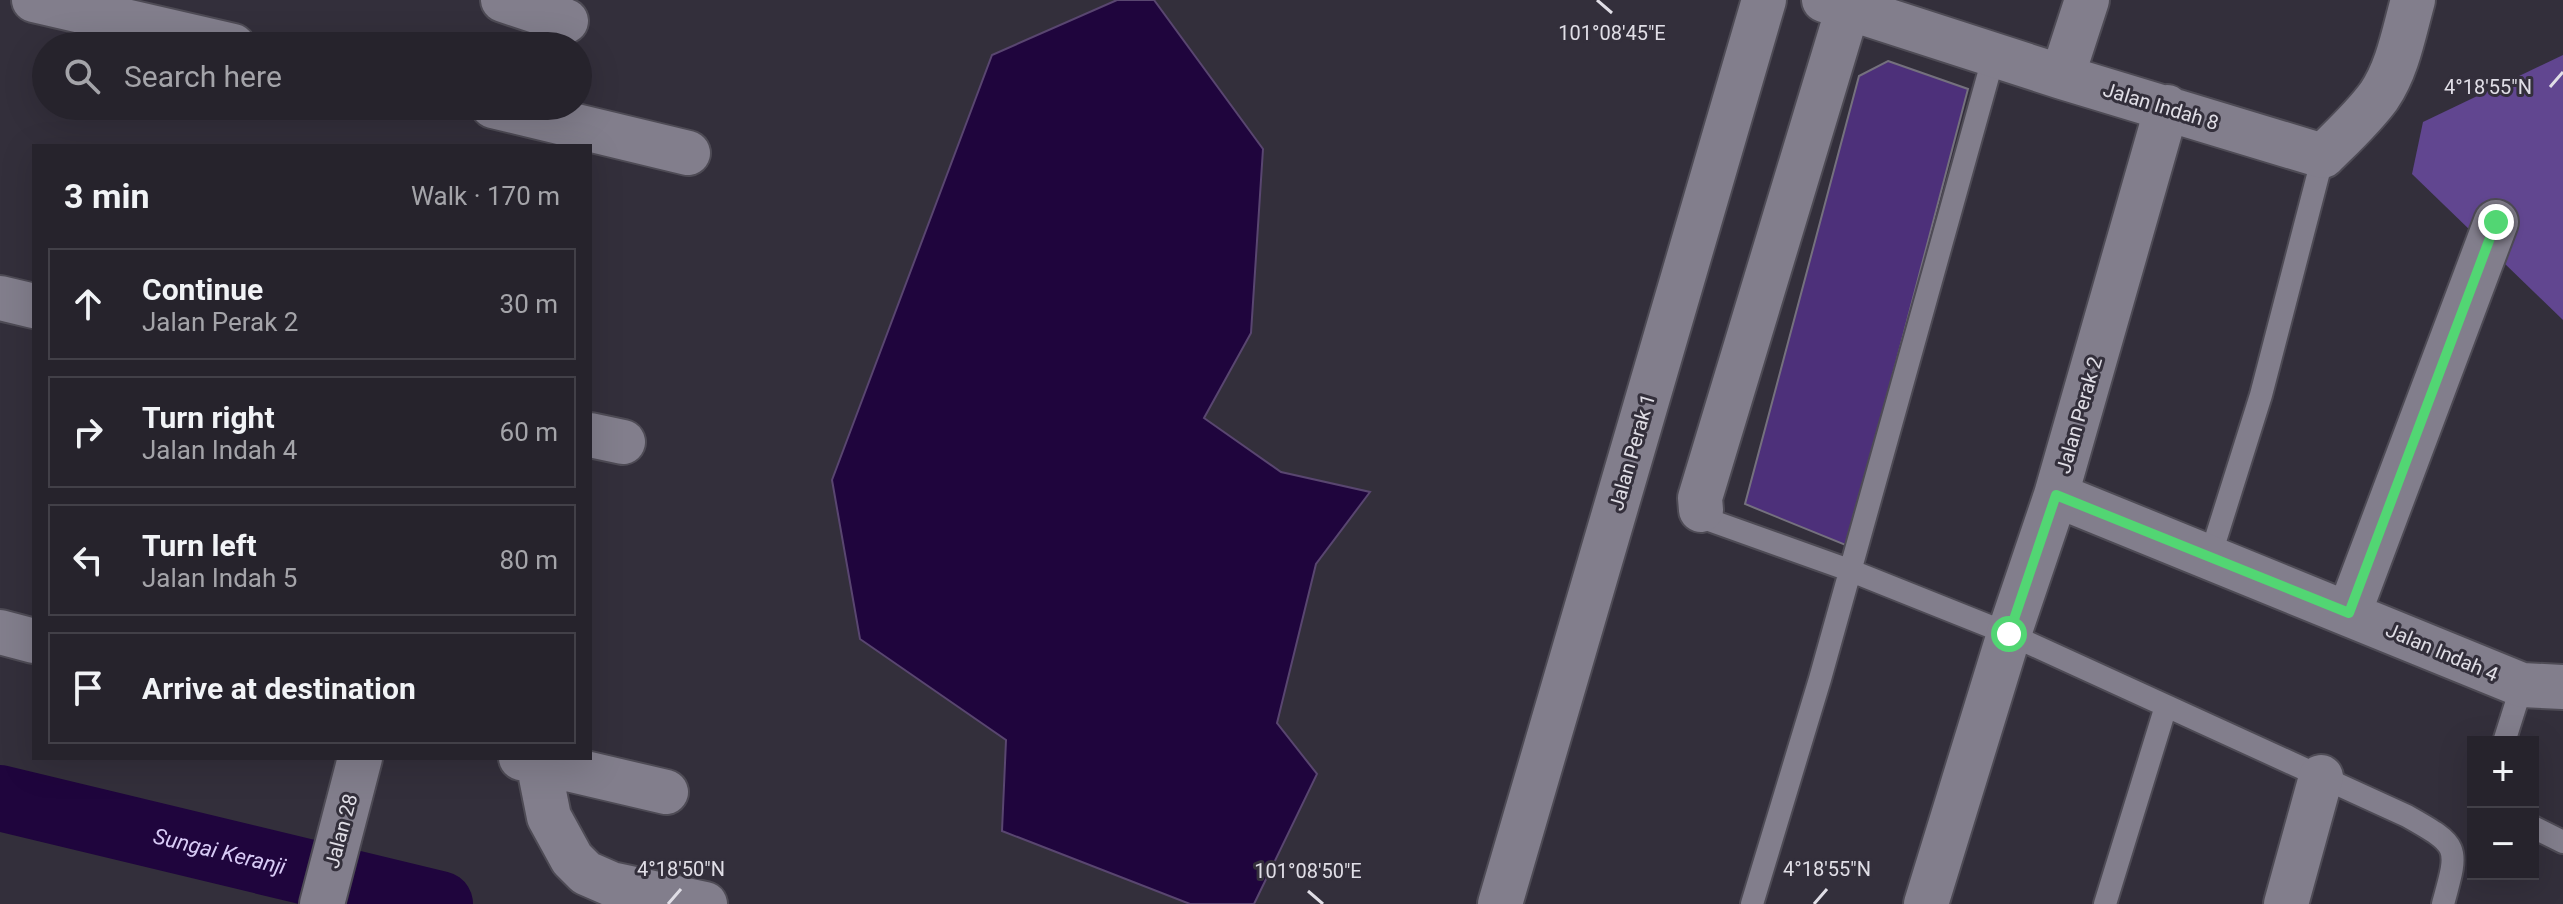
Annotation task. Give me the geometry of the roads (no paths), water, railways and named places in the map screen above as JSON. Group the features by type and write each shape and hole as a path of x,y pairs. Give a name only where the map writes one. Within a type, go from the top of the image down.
{"street":[{"path":"34,0 172,32"},
{"path":"503,0 571,22"},
{"name":"Jalan Perak 1","path":"1500,904 1764,0"},
{"path":"2062,77 2087,0"},
{"path":"2323,156 2380,94 2395,62 2413,0"},
{"path":"1701,510 1700,498 1836,4"},
{"name":"Jalan Indah 8","path":"1836,4 2323,156"},
{"name":"Jalan Perak 2","path":"1926,904 2009,634 2056,495 2167,107"},
{"path":"547,124 688,153"},
{"path":"2349,613 2496,222"},
{"path":"0,298 32,306"},
{"name":"Jalan Indah 4","path":"2056,495 2349,613 2542,686"},
{"path":"0,632 32,640"},
{"path":"529,760 666,792"},
{"path":"529,760 549,817 572,859 586,873 611,884 705,904"},
{"name":"Jalan 28","path":"322,904 355,776"},
{"path":"2286,904 2321,777"}],"lane":[{"path":"1752,904 1820,679 1994,55"},
{"path":"2210,557 2261,395 2323,156"},
{"path":"1701,510 1709,520 1849,570 2009,634 2407,816 2445,837 2453,851 2454,865 2443,904"},
{"path":"2508,736 2542,686"},
{"path":"2105,904 2166,706"},
{"path":"2539,830 2563,842"}],"waterway":[{"name":"Sungai Keranji","path":"0,798 440,904"}]}
